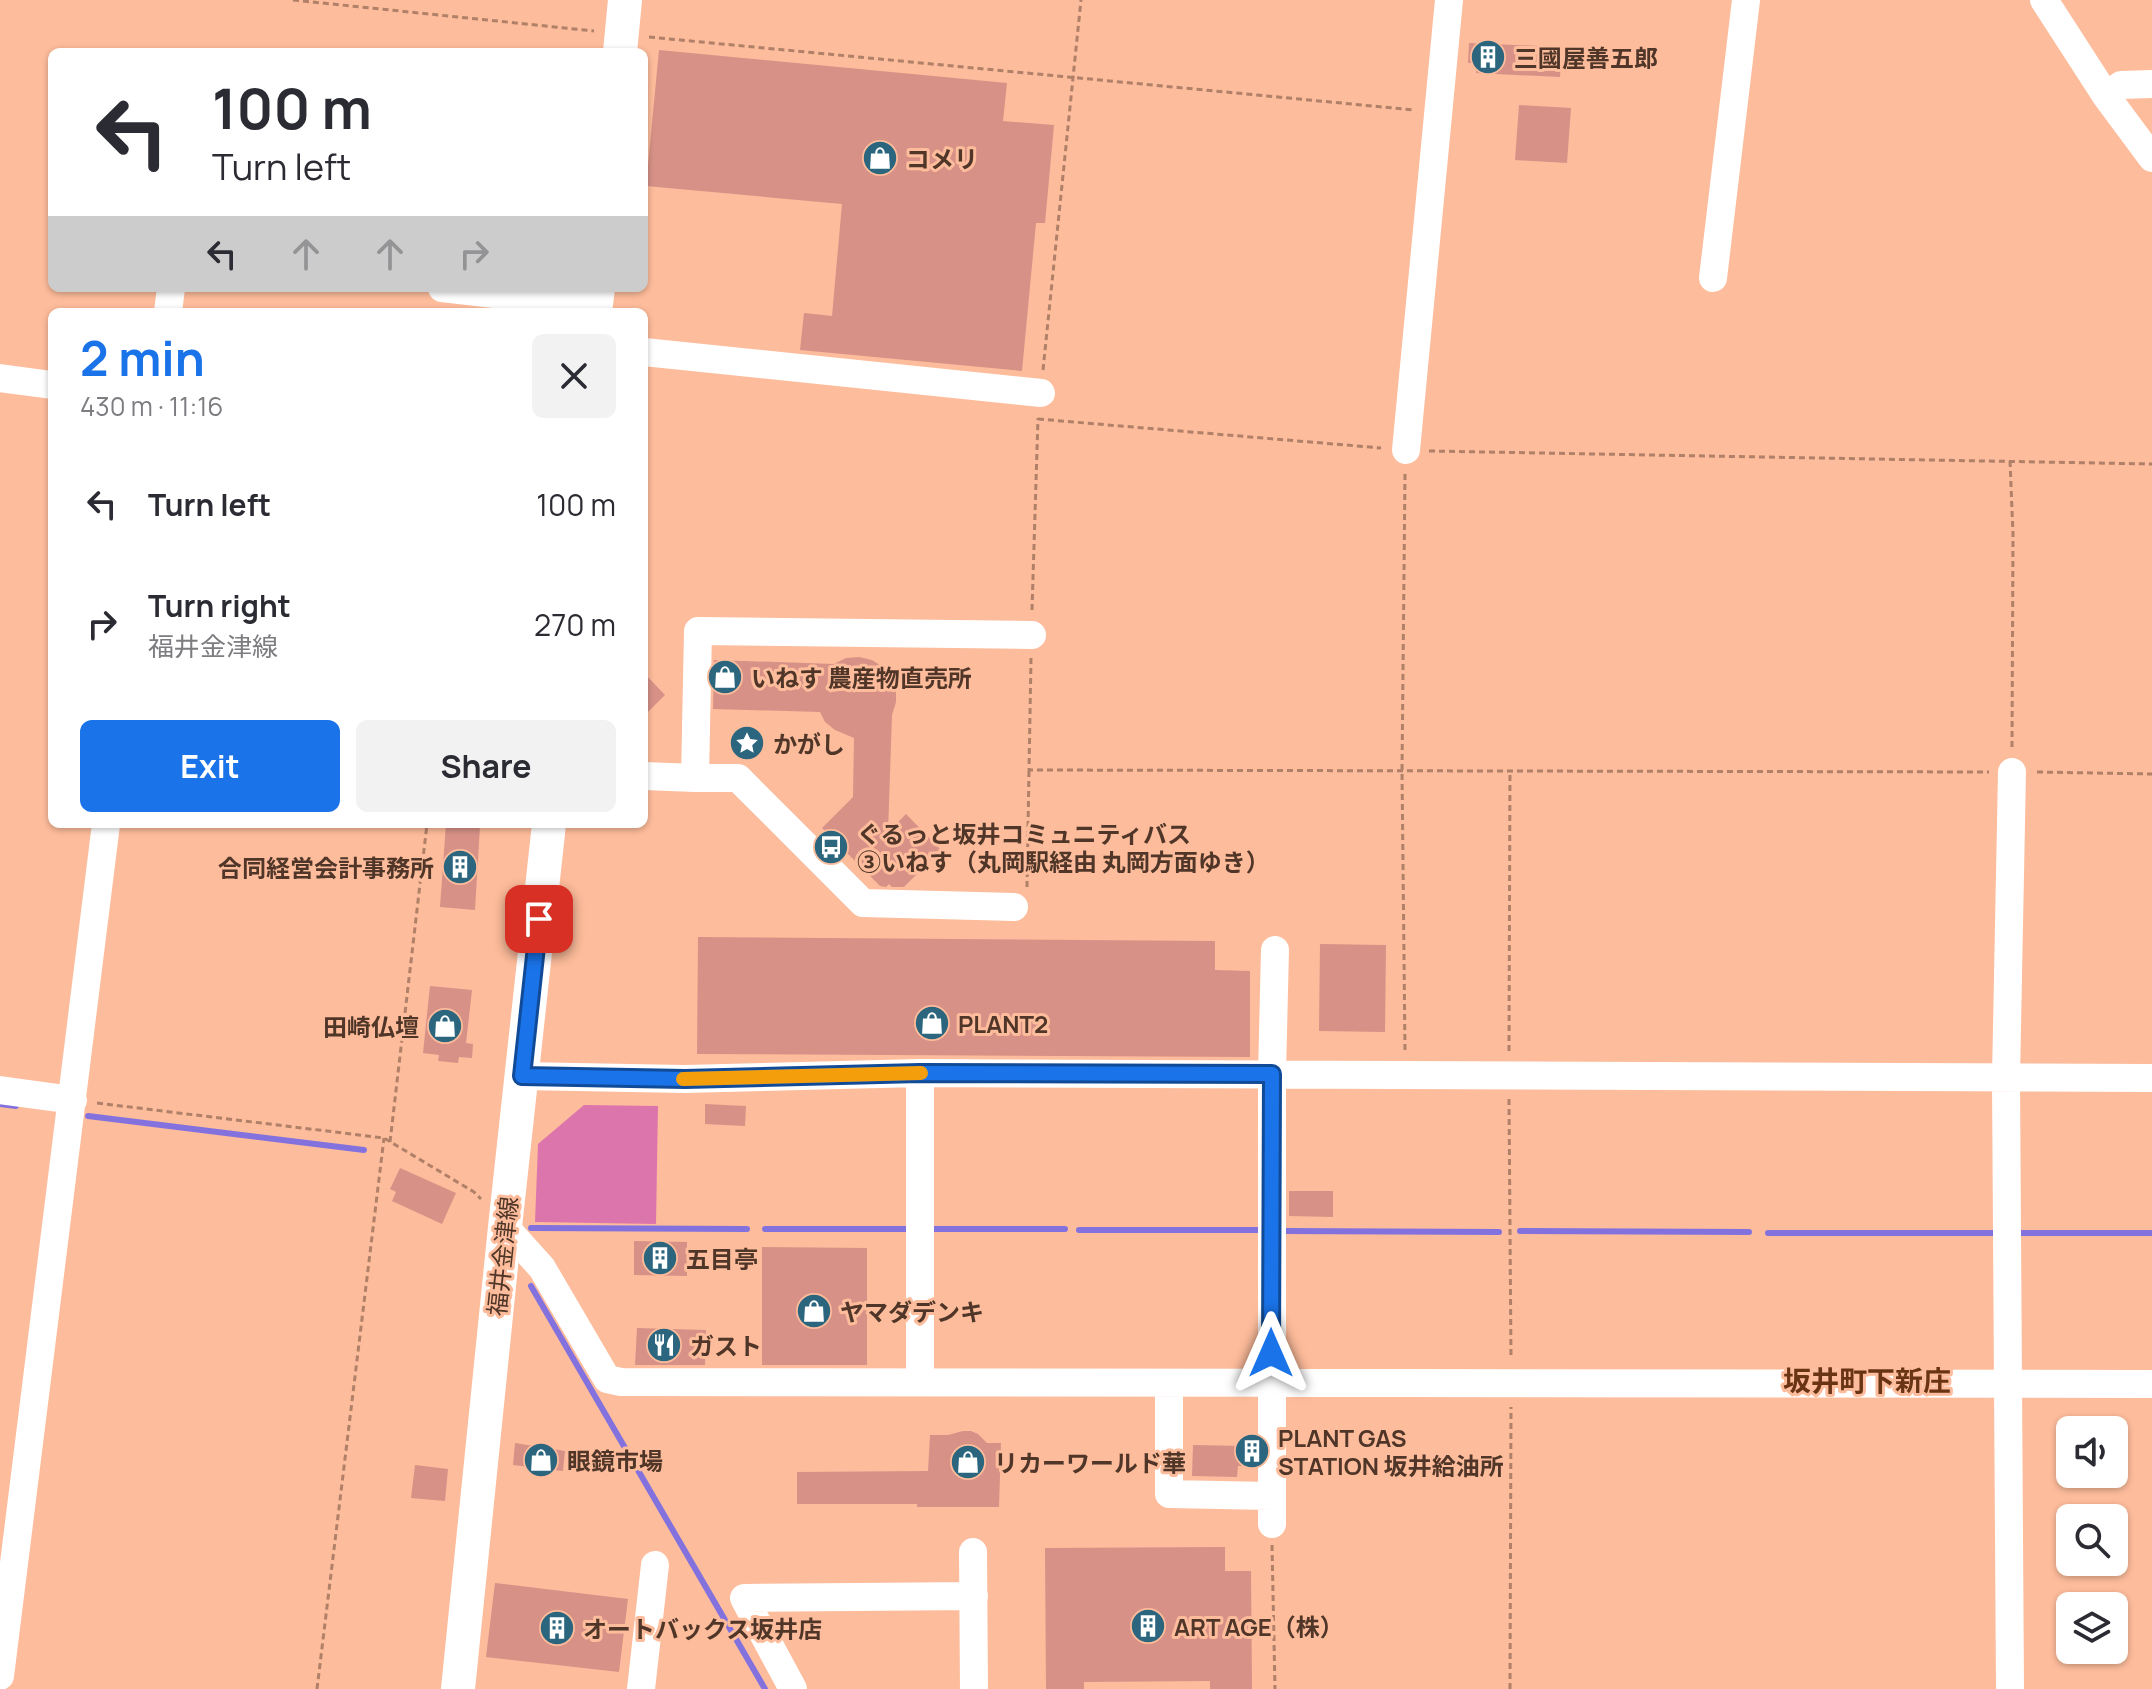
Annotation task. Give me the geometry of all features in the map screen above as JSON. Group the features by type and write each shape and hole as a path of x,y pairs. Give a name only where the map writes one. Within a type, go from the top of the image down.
{"main road":[{"path":"621,43 625,0"},
{"name":"福井金津線","path":"458,1689 549,828"}],"street":[{"path":"1406,450 1449,0"},
{"path":"1713,278 1746,0"},
{"path":"2044,0 2106,96 2152,158"},
{"path":"2106,96 2121,85 2152,84"},
{"path":"486,292 596,302"},
{"path":"648,353 1040,406"},
{"path":"0,378 48,384"},
{"path":"695,778 698,631 1032,635"},
{"path":"2010,1689 2006,1078 2012,772"},
{"path":"648,776 738,778 863,903 1020,899"},
{"path":"0,1676 106,828"},
{"path":"1272,1524 1275,950"},
{"path":"522,1076 685,1079 920,1073 2152,1078"},
{"path":"920,1073 920,1382"},
{"path":"0,1090 73,1100"},
{"path":"505,1227 542,1268 607,1379 621,1382 2152,1384"},
{"path":"1169,1383 1169,1494 1271,1496"},
{"path":"973,1552 974,1689"},
{"path":"641,1689 655,1565"},
{"path":"793,1689 744,1598 974,1596"}],"path":[{"path":"293,0 621,43 1074,77 1438,113"},
{"path":"1020,899 1029,770 1040,406 1081,0"},
{"path":"1040,406 1406,450 2152,464"},
{"path":"1406,450 1402,771 1406,1075"},
{"path":"2010,461 2013,534 2012,772"},
{"path":"1029,770 2152,774"},
{"path":"390,1142 427,828"},
{"path":"73,1100 384,1138 474,1192 505,1227"},
{"path":"317,1689 384,1138"},
{"path":"1510,1689 1512,1383"},
{"path":"1272,1524 1275,1689"}],"shaded area":[{"path":"584,1105 658,1106 656,1224 535,1222 538,1144"}],"building":[{"path":"1469,43 1562,47 1560,77 1476,73 1476,63 1468,63"},
{"path":"659,50 1007,83 1003,121 1054,125 1045,223 1036,223 1022,371 800,350 804,313 832,316 842,204 648,186"},
{"path":"1519,105 1571,108 1567,163 1515,160"},
{"path":"859,657 883,667 896,689 892,715 888,832 906,814 941,850 904,887 880,886 822,828 853,797 854,738 835,730 825,722 820,712 713,709 714,660 834,664 846,658"},
{"path":"648,677 665,695 648,712"},
{"name":"合同経営会計事務所","path":"446,828 480,828 475,910 440,907"},
{"name":"PLANT2","path":"698,937 1215,941 1215,970 1250,971 1250,1057 697,1054"},
{"path":"1320,944 1386,945 1385,1032 1319,1031"},
{"path":"430,986 472,990 466,1043 473,1044 472,1058 459,1057 458,1063 438,1061 439,1055 423,1053"},
{"path":"705,1104 746,1106 745,1126 705,1124"},
{"path":"400,1168 456,1193 442,1224 392,1201 396,1192 390,1189"},
{"path":"1289,1191 1333,1191 1333,1217 1289,1216"},
{"name":"五目亭","path":"634,1241 687,1242 687,1276 634,1275"},
{"name":"ヤマダデンキ","path":"762,1247 867,1248 867,1365 762,1365"},
{"path":"637,1328 706,1330 705,1365 635,1365"},
{"path":"963,1431 978,1434 987,1443 1001,1443 999,1507 797,1504 797,1472 928,1471 930,1435"},
{"path":"1245,1435 1255,1436 1255,1466 1238,1466 1237,1477 1192,1476 1193,1445 1245,1446"},
{"path":"515,1443 565,1451 563,1471 513,1465"},
{"path":"415,1465 448,1469 445,1501 411,1498"},
{"name":"ART AGE（株）","path":"1225,1547 1225,1571 1251,1571 1252,1689 1210,1689 1210,1681 1084,1682 1084,1689 1046,1689 1045,1548"},
{"name":"オートバックス坂井店","path":"495,1583 628,1599 619,1672 486,1657"}],"waterway":[{"path":"0,1104 16,1106"},
{"path":"88,1116 364,1150"},
{"path":"531,1228 747,1229"},
{"path":"765,1229 908,1229"},
{"path":"929,1229 1065,1229"},
{"path":"1079,1230 1258,1230"},
{"path":"1283,1231 1499,1232"},
{"path":"1520,1231 1749,1232"},
{"path":"1768,1233 1998,1233"},
{"path":"2021,1233 2152,1233"},
{"path":"531,1286 765,1689"}],"slow traffic":[{"path":"683,1079 921,1073"}],"place":[{"name":"三國屋善五郎","path":"1488,57"},
{"name":"コメリ","path":"880,158"},
{"name":"いねす 農産物直売所","path":"725,677"},
{"name":"かがし","path":"747,743"},
{"name":"ぐるっと坂井コミュニティバス ③いねす（丸岡駅経由 丸岡方面ゆき）","path":"831,847"},
{"name":"合同経営会計事務所","path":"460,867"},
{"name":"PLANT2","path":"932,1023"},
{"name":"田崎仏壇","path":"445,1026"},
{"name":"五目亭","path":"660,1258"},
{"name":"ヤマダデンキ","path":"814,1311"},
{"name":"ガスト","path":"664,1345"},
{"name":"PLANT GAS STATION 坂井給油所","path":"1252,1451"},
{"name":"眼鏡市場","path":"541,1460"},
{"name":"リカーワールド華","path":"968,1462"},
{"name":"ART AGE（株）","path":"1148,1626"},
{"name":"オートバックス坂井店","path":"557,1628"}],"district":[{"name":"坂井町下新庄","path":"1867,1380"}],"route":[{"path":"539,919 522,1076 685,1079 920,1073 1272,1074 1271,1353"}]}
